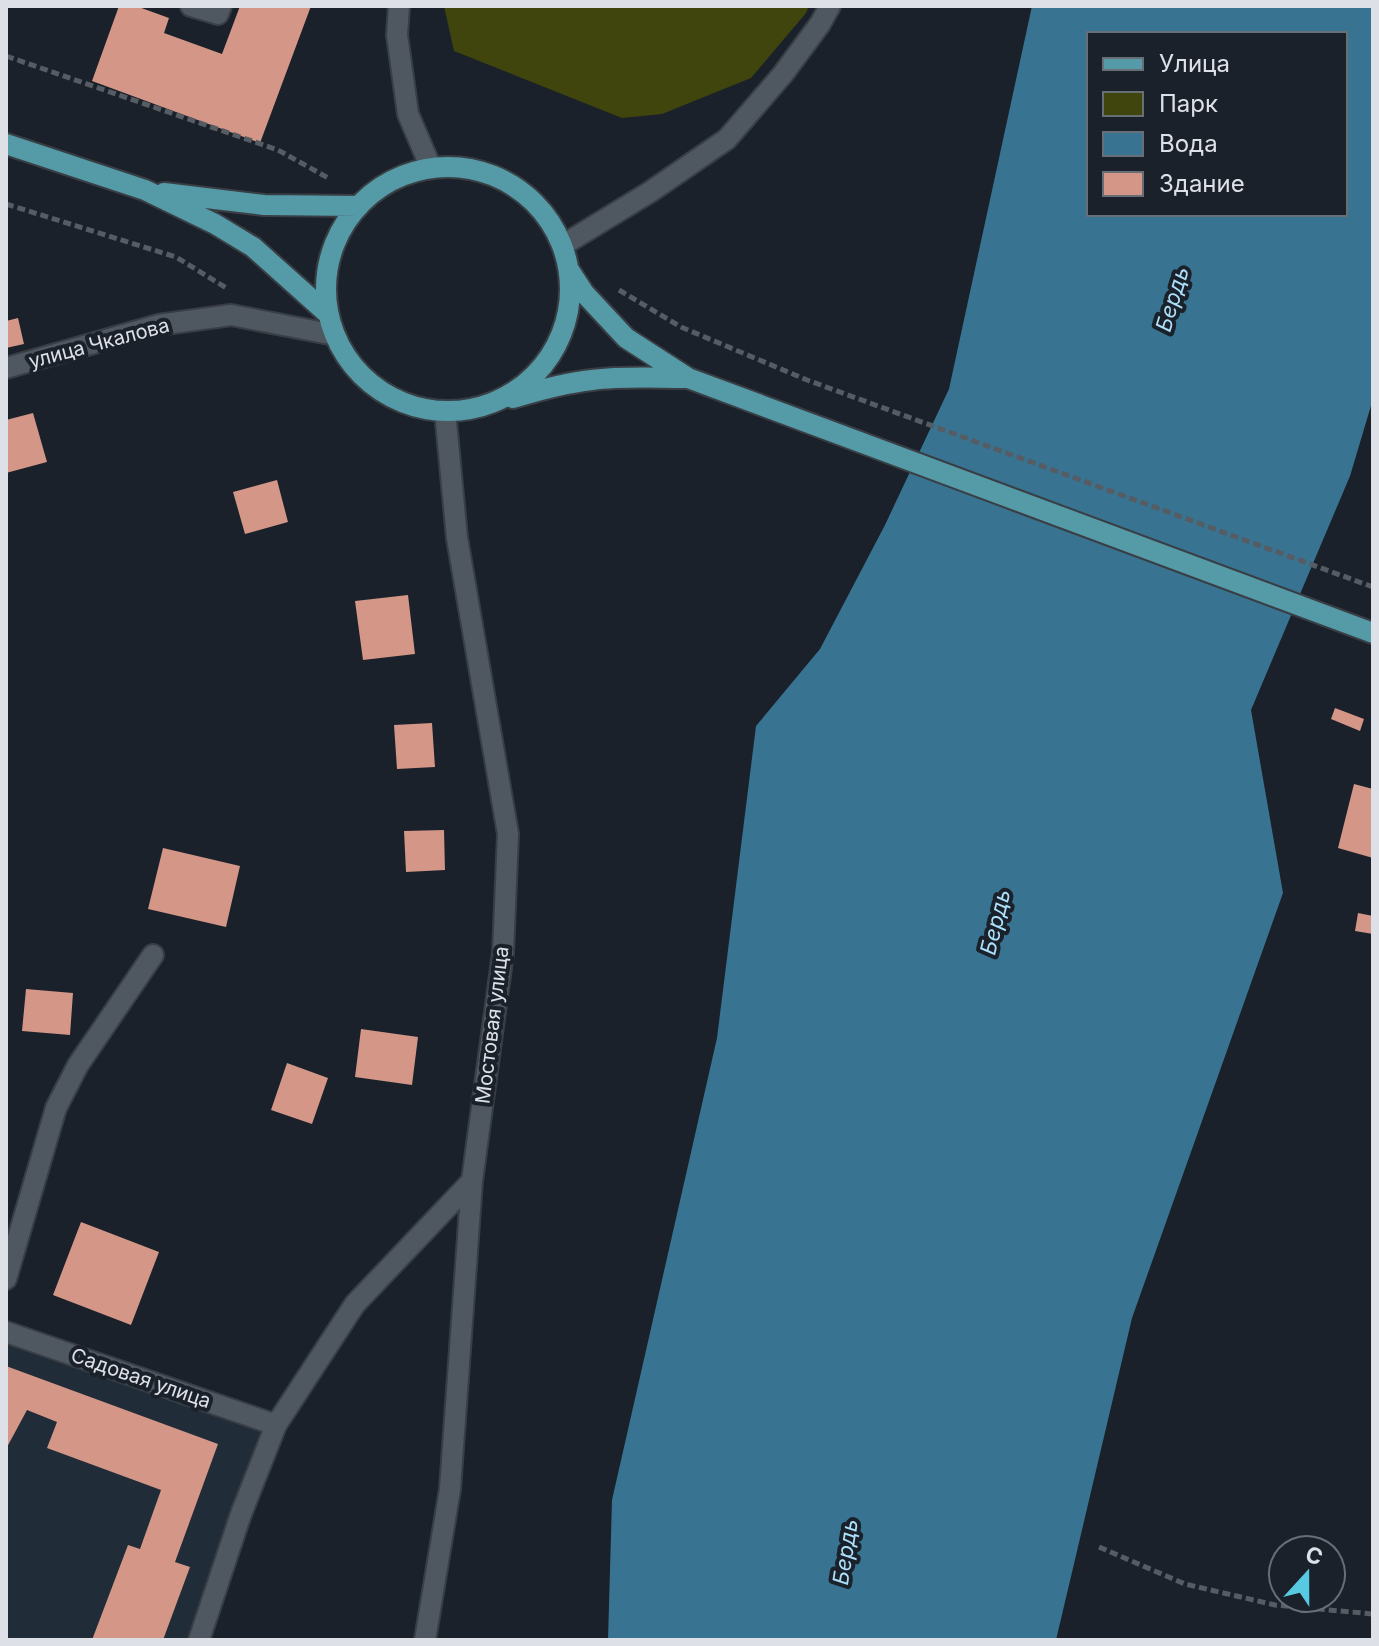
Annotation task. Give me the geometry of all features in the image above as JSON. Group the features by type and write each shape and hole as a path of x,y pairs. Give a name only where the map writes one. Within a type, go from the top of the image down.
{"main road":[{"path":"6,144 145,190 215,224 253,247 328,314"},
{"path":"493,403 523,386 547,362 563,332 571,286 563,245 535,203 493,175 468,168 431,168 396,178 362,202 343,226 329,259 326,291 328,314 335,335 350,363 373,386 400,402 445,411 462,410 493,403 555,386 591,380 688,378"},
{"path":"145,190 264,205 362,202"},
{"path":"569,270 584,293 626,338 688,378 1373,633"}],"street":[{"path":"191,6 218,14 221,6"},
{"path":"399,6 397,35 408,114 431,168"},
{"path":"563,245 650,192 727,139 783,74 830,6"},
{"name":"улица Чкалова","path":"6,368 158,325 231,315 335,335"},
{"name":"Мостовая улица","path":"425,1640 450,1489 472,1181 503,953 508,834 457,538 445,411"},
{"path":"6,1279 56,1108 78,1065 153,955"},
{"path":"199,1640 241,1514 276,1425 355,1304 472,1181"},
{"name":"Садовая улица","path":"6,1332 276,1425"}],"path":[{"path":"6,56 278,150 362,202"},
{"path":"6,204 176,257 228,289"},
{"path":"617,289 681,327 807,380 1373,587"},
{"path":"1099,1547 1185,1584 1275,1605 1373,1614"}],"shaded area":[{"path":"6,1332 276,1425 202,1640 6,1640"}],"green space":[{"path":"444,6 809,6 751,78 662,114 622,118 454,51"}],"water":[{"name":"Бердь","path":"1032,6 1373,6 1373,399 1350,476 1251,710 1283,893 1132,1318 1056,1640 608,1640 612,1500 717,1038 756,726 820,649 885,525 949,389"}],"building":[{"path":"119,6 136,6 169,18 164,33 222,54 240,6 311,6 260,143 92,81"},
{"path":"18,318 24,344 6,348 6,321"},
{"path":"33,413 47,462 6,473 6,420"},
{"path":"277,480 288,522 245,534 233,492"},
{"path":"408,595 415,654 363,660 355,601"},
{"path":"1335,708 1364,719 1360,731 1331,719"},
{"path":"432,723 435,767 397,769 394,725"},
{"path":"1354,784 1373,789 1373,858 1338,848"},
{"path":"444,830 445,870 406,872 404,831"},
{"path":"163,848 240,866 226,927 148,909"},
{"path":"1358,913 1373,916 1373,934 1355,931"},
{"path":"26,989 73,993 70,1035 22,1031"},
{"path":"361,1029 418,1037 412,1085 355,1077"},
{"path":"287,1063 328,1078 312,1124 271,1110"},
{"path":"81,1222 159,1252 131,1325 53,1295"},
{"path":"6,1366 218,1444 175,1562 190,1567 163,1640 92,1640 128,1545 140,1549 161,1490 47,1448 57,1422 27,1410 6,1449"}]}
